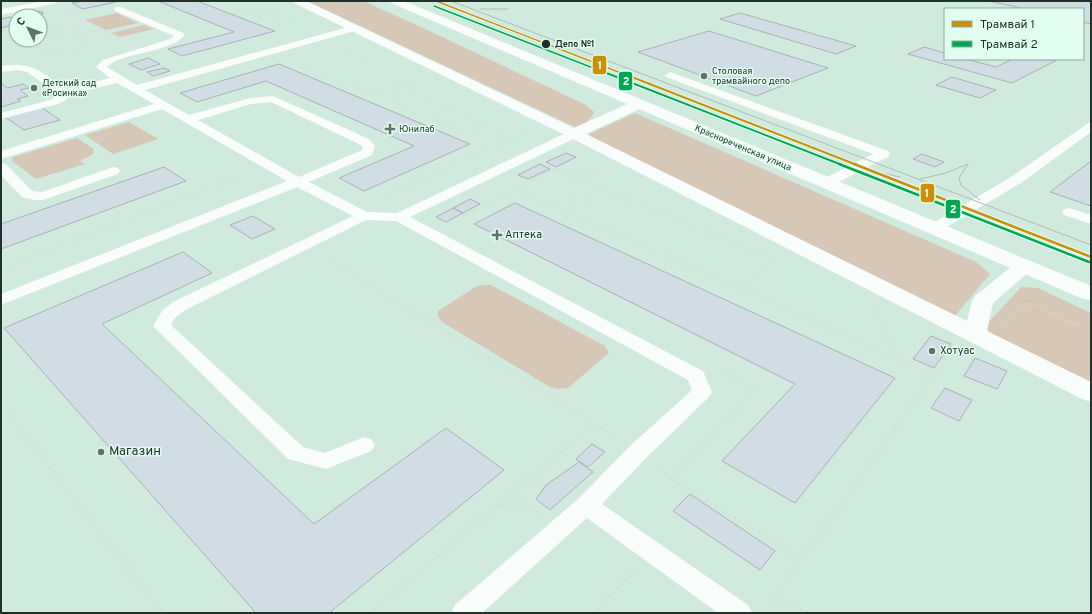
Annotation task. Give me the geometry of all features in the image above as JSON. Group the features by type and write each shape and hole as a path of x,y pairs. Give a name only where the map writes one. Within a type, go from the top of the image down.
{"street":[{"name":"Краснореченская улица","path":"395,1 1091,294"},
{"path":"293,5 355,28 574,134 966,339 1091,394"},
{"path":"574,134 639,104"},
{"path":"966,339 983,301 1024,266"}],"lane":[{"path":"1,12 56,1"},
{"path":"118,9 180,35 173,41 116,58 106,62 101,67 118,79 298,182 358,214 399,217 696,376 702,392 638,452 586,505 464,613"},
{"path":"136,88 355,28"},
{"path":"1,69 18,67 30,68 64,93 118,79"},
{"path":"670,75 884,154 826,183"},
{"path":"1,116 54,102 62,98 64,93"},
{"path":"1,300 298,182 368,152 369,146 365,142 273,99 250,101 188,119"},
{"path":"1,155 164,105"},
{"path":"935,228 1016,180 1091,126"},
{"path":"399,217 574,134"},
{"path":"1,167 27,194 34,196 43,196 113,171"},
{"path":"1069,212 1091,220"},
{"path":"358,214 305,245 178,306 168,315 162,326 296,453 326,461 364,445"},
{"path":"586,505 739,613"}],"path":[{"path":"214,1 290,29"},
{"path":"224,5 241,1"},
{"path":"250,1 297,26"},
{"path":"257,17 293,5"},
{"path":"48,32 88,23"},
{"path":"51,31 82,47"},
{"path":"48,36 106,31"},
{"path":"53,54 120,38"},
{"path":"42,48 101,84"},
{"path":"340,50 509,140"},
{"path":"298,62 506,147"},
{"path":"379,95 425,78"},
{"path":"358,214 499,144 529,131"},
{"path":"547,166 782,264"},
{"path":"428,233 553,169 599,170"},
{"path":"515,189 932,375"},
{"path":"540,200 629,200"},
{"path":"305,245 595,424 638,452 669,478 801,558"},
{"path":"1002,327 1028,303 1078,325"},
{"path":"873,304 895,358"},
{"path":"766,609 932,375 966,339"},
{"path":"1,404 163,613"},
{"path":"370,613 595,424"},
{"path":"498,505 524,503 558,530"},
{"path":"595,613 652,552"},
{"path":"769,605 792,603 808,613"}],"shaded area":[{"path":"307,1 363,1 586,105 594,112 587,122 575,127"},
{"path":"117,13 138,23 106,30 85,20"},
{"path":"144,25 154,29 120,37 111,33"},
{"path":"635,113 976,262 990,274 954,317 591,141 589,134"},
{"path":"129,122 158,139 113,154 85,135"},
{"path":"77,138 94,149 93,154 80,161 85,164 36,179 12,161 13,157"},
{"path":"491,285 605,346 609,353 568,388 558,389 550,387 442,322 438,316 438,311 477,286"},
{"path":"1021,287 1038,288 1091,313 1091,384 993,337 985,326"}],"building":[{"path":"83,1 120,1 83,9 72,3"},
{"path":"158,1 197,1 275,31 182,56 168,49 234,32"},
{"path":"989,1 1091,1 1091,24 1084,22 1084,8 1020,8"},
{"path":"740,13 856,46 836,54 720,19"},
{"path":"8,17 8,26 1,28 1,19"},
{"path":"709,31 828,68 756,96 638,52"},
{"path":"924,47 944,53 944,60 970,60 996,67 1011,60 1057,60 1012,83 908,54"},
{"path":"148,58 160,64 141,70 129,64"},
{"path":"279,64 470,144 364,191 339,178 414,146 266,81 197,102 180,93"},
{"path":"164,68 170,71 153,76 147,72"},
{"path":"952,77 996,90 980,98 936,85"},
{"path":"1,83 7,88 23,84 29,88 20,90 28,96 17,99 21,101 1,107"},
{"path":"41,107 60,120 24,130 5,117"},
{"path":"566,153 576,157 556,167 546,162"},
{"path":"922,154 944,162 935,167 913,159"},
{"path":"1091,161 1091,206 1050,192"},
{"path":"540,164 550,169 528,179 518,175"},
{"path":"164,167 186,181 1,249 1,224"},
{"path":"470,199 480,204 463,213 453,208"},
{"path":"515,203 895,378 795,503 722,461 795,384 474,224"},
{"path":"453,208 463,213 446,222 436,217"},
{"path":"253,216 275,229 252,239 230,225"},
{"path":"183,252 212,273 102,324 314,524 446,428 504,470 329,613 256,613 4,328"},
{"name":"Хотуас","path":"931,336 951,344 934,368 913,359"},
{"path":"975,358 1007,371 997,389 964,376"},
{"path":"945,388 972,400 959,421 931,408"},
{"path":"592,444 605,452 588,467 576,459"},
{"path":"579,462 593,472 550,510 536,499 546,485"},
{"path":"690,494 775,551 760,570 673,511"}],"tram line":[{"name":"1","path":"436,1 1091,257"},
{"path":"451,1 1091,245"},
{"name":"2","path":"434,6 1089,262"},
{"path":"480,9 508,9"},
{"path":"920,179 946,173 968,164 959,178 961,185 980,200"},
{"path":"867,170 900,177"}],"place":[{"name":"Депо №1","path":"546,44"},
{"name":"Столовая трамвайного депо","path":"704,76"},
{"name":"Детский сад «Росинка»","path":"34,88"},
{"name":"Юнилаб","path":"390,129"},
{"name":"Аптека","path":"497,235"},
{"name":"Хотуас","path":"932,351"},
{"name":"Магазин","path":"101,452"}]}
